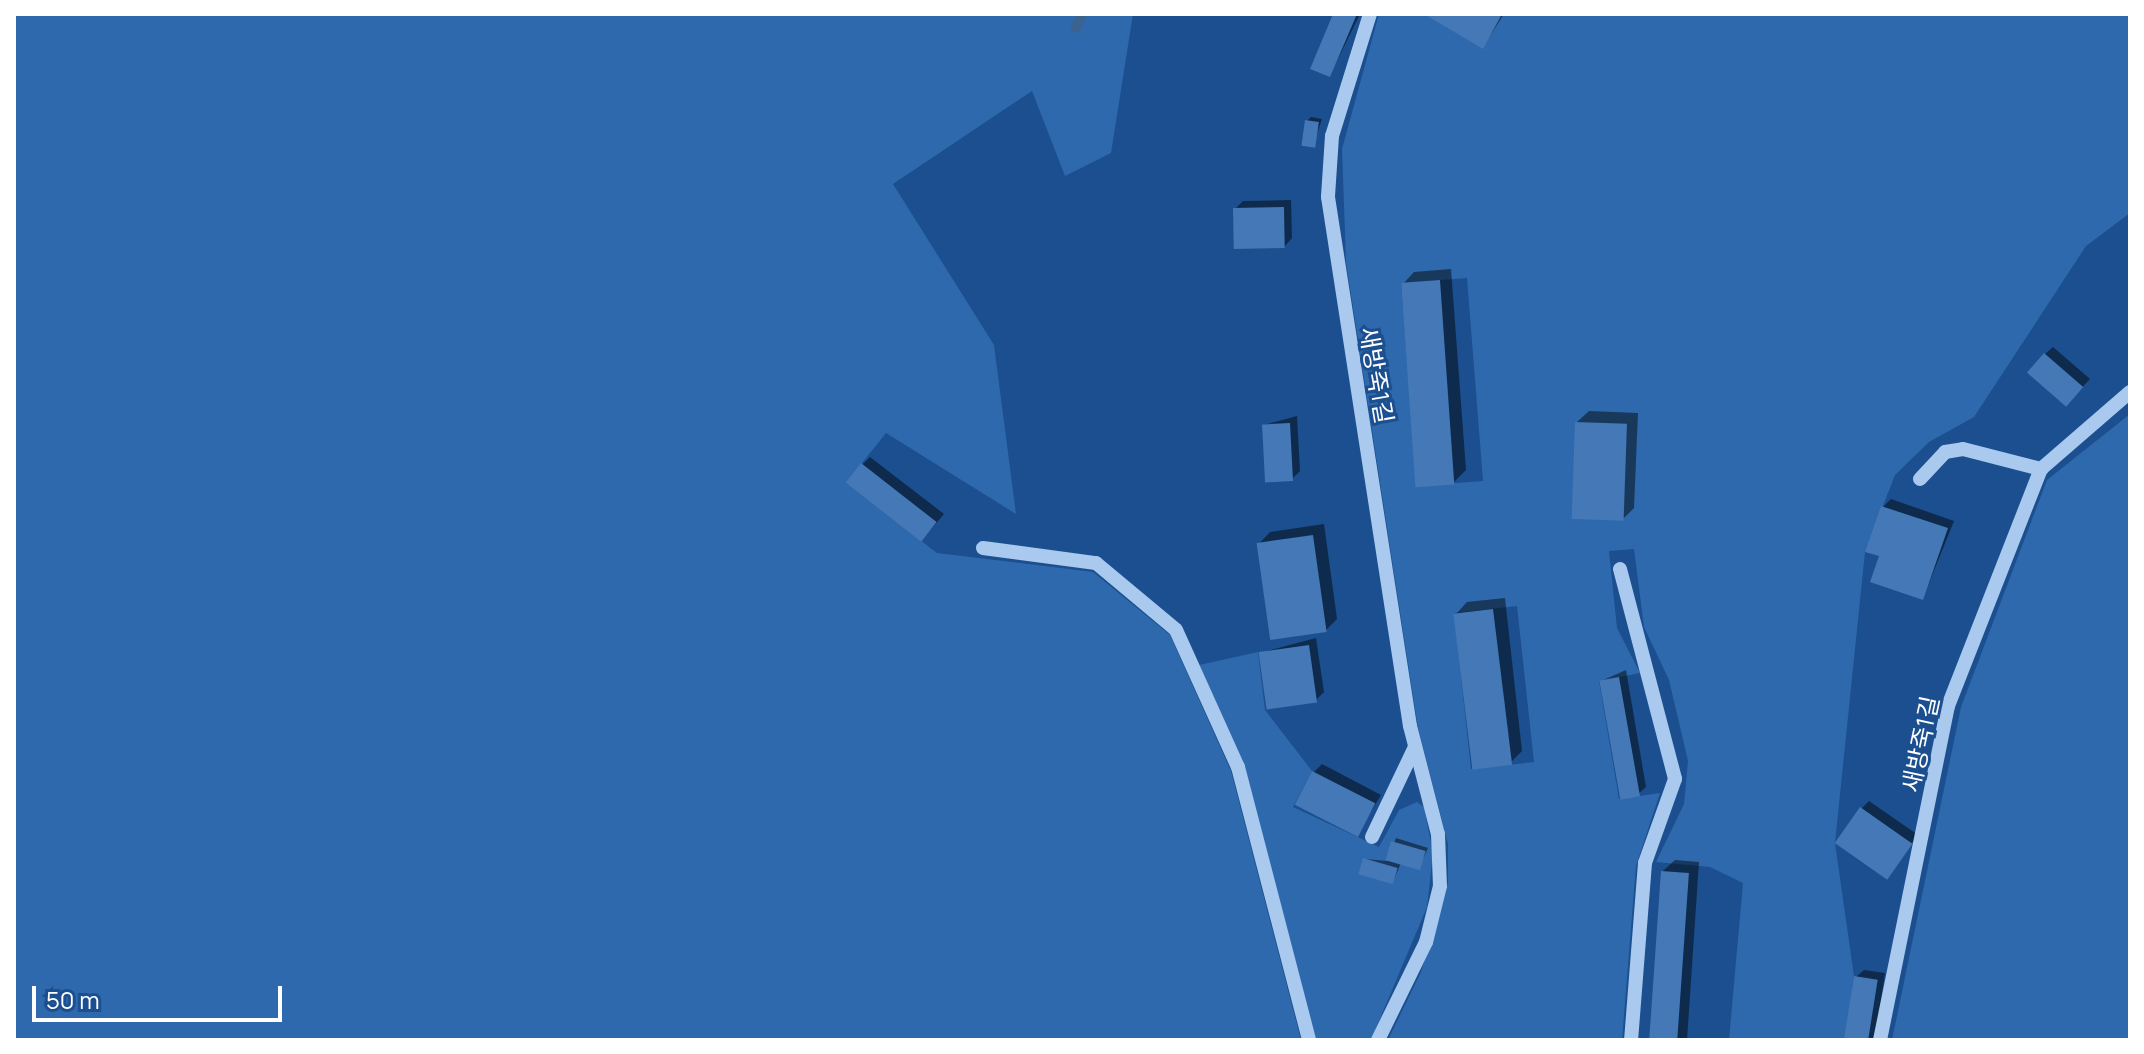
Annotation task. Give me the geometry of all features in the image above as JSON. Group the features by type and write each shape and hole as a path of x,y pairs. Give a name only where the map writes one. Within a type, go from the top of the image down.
{"lane":[{"name":"새방죽1길","path":"1370,14 1332,136 1328,197 1415,747 1438,834 1440,886 1426,942 1378,1040"},
{"name":"새방죽1길","path":"1880,1040 1948,706 2041,469 2130,392"},
{"path":"1920,479 1945,452 1963,449 2041,469"},
{"path":"983,548 1096,563 1176,630 1238,767 1309,1040"},
{"path":"1620,569 1675,779 1645,863 1631,1040"},
{"path":"1372,837 1415,747"}],"shaded area":[{"path":"14,14 1133,14 1111,153 1065,176 1032,91 893,184 994,345 1016,514 886,433 846,483 937,553 1093,572 1170,635 1231,771 1301,1040 14,1040"},
{"path":"1379,14 2130,14 2130,213 2086,246 1974,417 1929,442 1895,475 1865,552 1835,843 1854,976 1845,1040 1729,1040 1743,883 1710,867 1656,862 1684,804 1688,761 1669,680 1644,627 1634,549 1609,551 1617,628 1640,673 1599,681 1619,799 1660,793 1636,866 1622,1040 1388,1040 1421,972 1448,883 1448,844 1418,728 1346,262 1342,149","holes":["1467,278 1483,481 1417,486 1401,283","1517,606 1534,762 1471,769 1454,613"]},
{"path":"2130,414 2130,1040 1892,1040 1961,707 2047,480"},
{"path":"1258,652 1265,710 1312,771 1293,807 1379,847 1399,810 1417,802 1424,807 1433,853 1427,907 1371,1040 1315,1040 1245,767 1199,665"}],"building":[{"path":"1333,14 1357,14 1330,77 1310,69"},
{"path":"1424,14 1502,14 1483,49"},
{"path":"1305,120 1319,122 1315,148 1301,146"},
{"path":"1284,207 1285,248 1234,249 1233,208"},
{"path":"1440,280 1454,485 1415,487 1401,283"},
{"path":"2044,353 2083,387 2066,407 2027,373"},
{"path":"1575,422 1627,424 1624,521 1572,519"},
{"path":"1290,423 1293,481 1265,482 1262,424"},
{"path":"861,463 937,522 921,542 846,483"},
{"path":"1881,506 1948,528 1923,600 1870,582 1879,556 1865,552"},
{"path":"1313,535 1327,632 1270,640 1257,543"},
{"path":"1493,609 1512,765 1472,770 1453,614"},
{"path":"1309,645 1317,702 1267,710 1258,652"},
{"path":"1619,677 1640,796 1620,800 1599,680"},
{"path":"1312,771 1375,803 1358,837 1295,805"},
{"path":"1860,807 1912,844 1887,880 1835,843"},
{"path":"1391,841 1426,851 1420,870 1385,860"},
{"path":"1363,858 1398,868 1393,884 1358,874"},
{"path":"1661,871 1689,873 1677,1040 1649,1040"},
{"path":"1854,976 1878,980 1868,1040 1844,1040"}],"waterway":[{"path":"1076,28 1082,14"}]}
